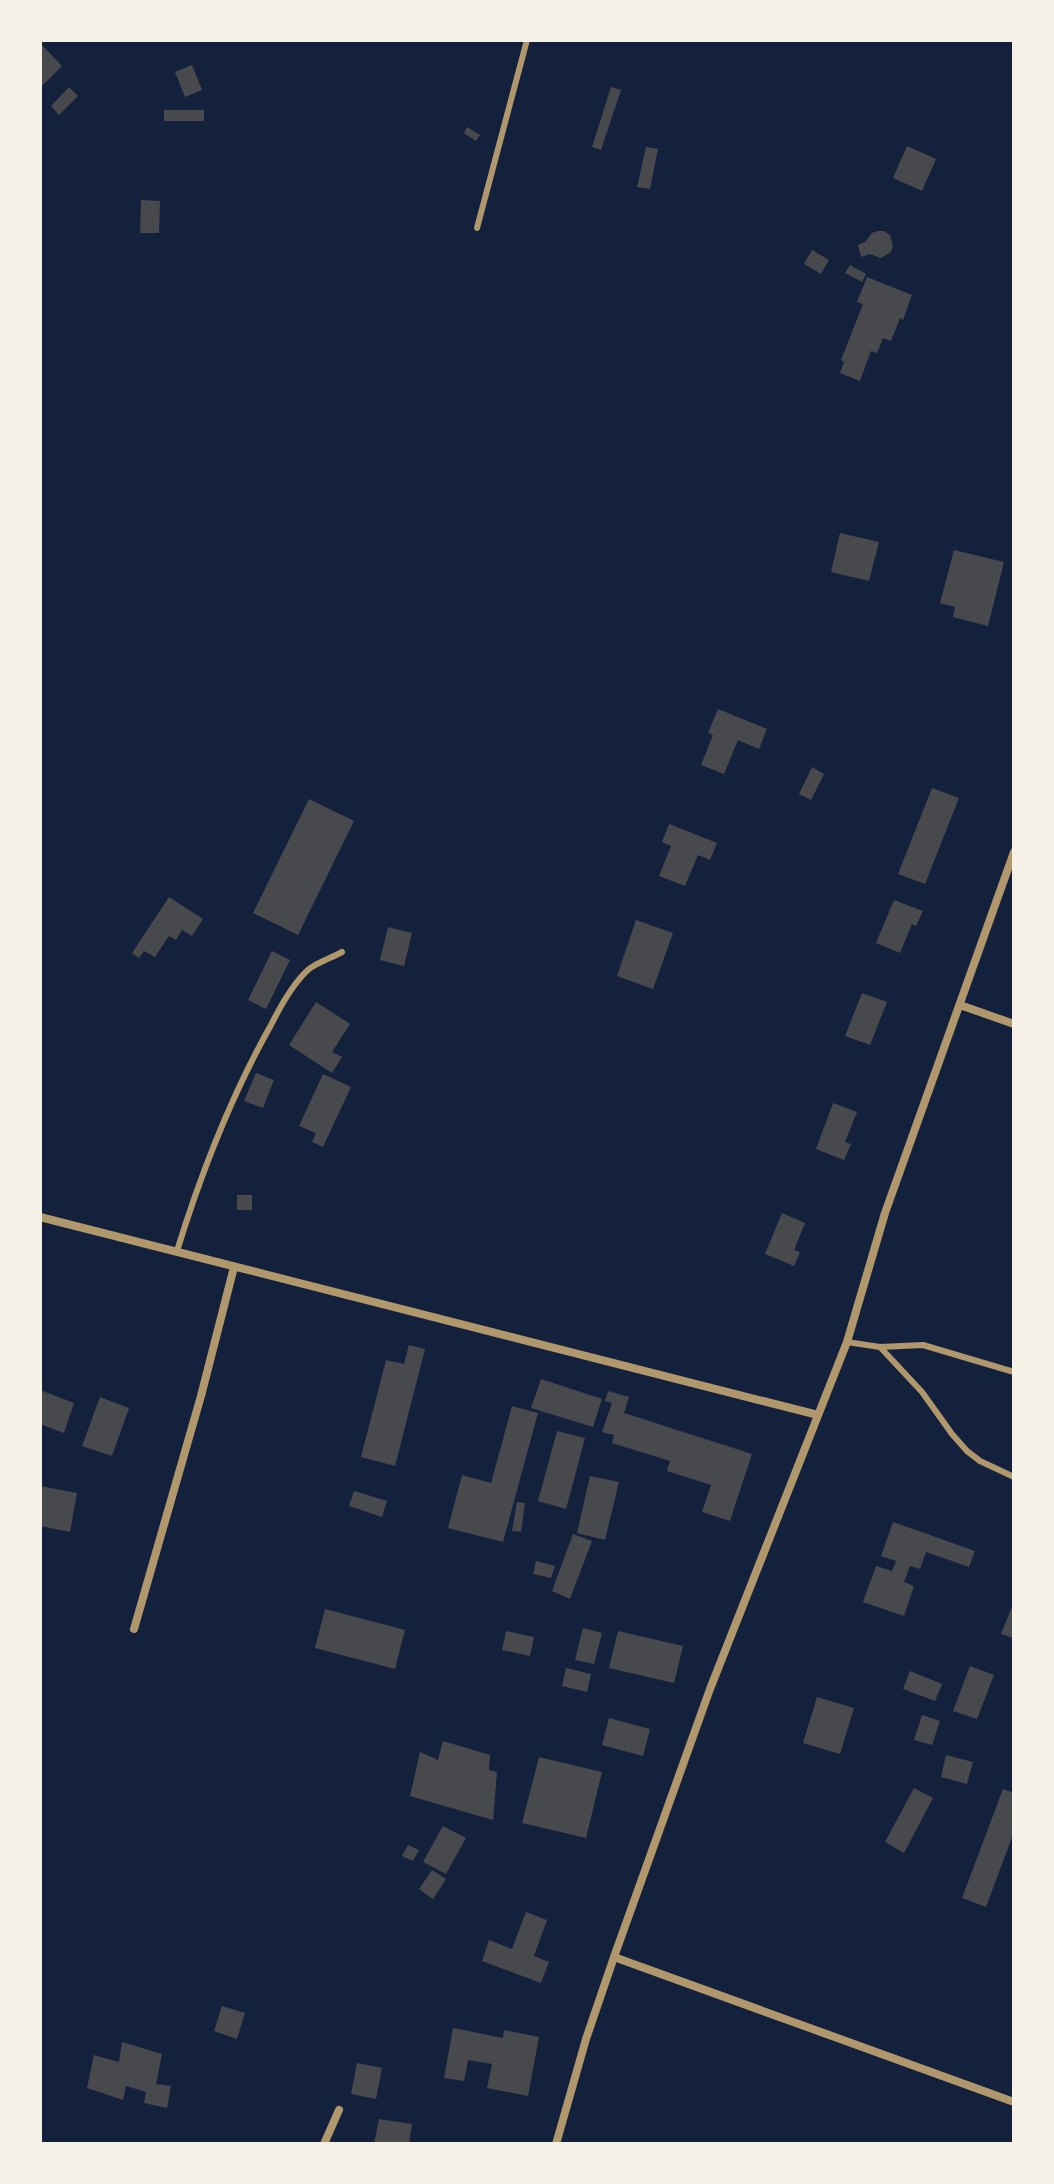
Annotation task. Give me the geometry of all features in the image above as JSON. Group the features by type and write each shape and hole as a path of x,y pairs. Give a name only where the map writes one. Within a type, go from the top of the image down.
{"street":[{"path":"557,2144 586,2039 614,1957 710,1689 847,1342 885,1213 1014,852"},
{"path":"960,1005 1014,1024"},
{"path":"40,1217 818,1415"},
{"path":"134,1629 201,1396 234,1267"},
{"path":"614,1957 1014,2102"},
{"path":"324,2144 339,2110"}],"lane":[{"path":"477,228 527,40"},
{"path":"177,1251 225,1117 283,1002 308,970 342,952"},
{"path":"847,1342 880,1347 923,1345 1014,1372"},
{"path":"880,1347 922,1392 967,1451 980,1461 1014,1477"}],"building":[{"path":"40,43 62,66 43,85 40,82"},
{"path":"192,65 202,90 185,97 175,72"},
{"path":"69,87 78,96 59,115 51,106"},
{"path":"611,87 621,90 601,150 592,147"},
{"path":"164,110 204,110 204,121 164,121"},
{"path":"467,127 480,135 476,141 464,133"},
{"path":"907,146 936,159 922,191 893,178"},
{"path":"646,147 658,149 650,189 637,187"},
{"path":"141,200 160,201 159,233 140,233"},
{"path":"878,231 890,235 891,252 881,258 870,254 861,257 858,245"},
{"path":"812,250 829,260 821,274 804,264"},
{"path":"850,265 866,274 862,282 845,273"},
{"path":"867,277 912,295 891,341 883,338 877,353 871,351 860,381 840,373 844,362 841,360 863,304 857,302"},
{"path":"840,533 879,542 869,581 831,572"},
{"path":"954,550 1004,562 988,626 953,617 955,607 940,603"},
{"path":"718,709 767,729 759,749 738,740 724,774 701,765 713,735 708,733"},
{"path":"812,767 824,774 811,800 799,794"},
{"path":"932,788 959,798 925,884 898,874"},
{"path":"309,799 354,821 298,935 253,913"},
{"path":"669,824 717,843 710,860 698,855 685,886 659,876 671,846 662,842"},
{"path":"169,897 203,919 192,936 182,930 176,940 169,936 155,957 144,951 139,958 132,953"},
{"path":"894,900 923,911 916,926 912,924 900,953 876,943"},
{"path":"636,920 673,933 653,989 617,976"},
{"path":"388,927 412,933 404,966 380,960"},
{"path":"272,951 290,960 266,1009 248,1000"},
{"path":"862,993 887,1002 870,1045 845,1036"},
{"path":"316,1002 350,1024 332,1052 342,1057 332,1073 289,1045"},
{"path":"256,1073 274,1080 263,1108 244,1101"},
{"path":"323,1074 351,1087 323,1147 312,1142 316,1133 299,1126"},
{"path":"833,1103 857,1112 845,1142 851,1144 844,1160 816,1149"},
{"path":"237,1195 252,1195 252,1210 237,1210"},
{"path":"782,1213 805,1223 794,1250 800,1252 794,1266 765,1254"},
{"path":"409,1345 425,1349 395,1466 361,1457 386,1360 404,1364"},
{"path":"541,1379 602,1399 593,1427 531,1408"},
{"path":"40,1390 74,1403 64,1433 40,1424"},
{"path":"608,1391 629,1397 624,1413 752,1454 730,1521 702,1512 711,1485 667,1471 670,1461 612,1443 614,1435 602,1432 612,1403 605,1401"},
{"path":"100,1397 129,1408 112,1456 82,1446"},
{"path":"512,1406 538,1413 503,1542 448,1528 462,1475 491,1483"},
{"path":"557,1431 585,1438 566,1509 538,1501"},
{"path":"590,1476 619,1482 605,1540 577,1533"},
{"path":"40,1486 77,1493 70,1532 40,1526"},
{"path":"354,1491 387,1501 382,1517 349,1506"},
{"path":"517,1502 525,1503 521,1532 512,1531"},
{"path":"893,1522 975,1551 969,1567 926,1552 920,1569 910,1566 904,1582 914,1586 904,1616 863,1602 876,1566 892,1571 896,1561 881,1556"},
{"path":"573,1534 592,1541 570,1599 552,1591"},
{"path":"536,1561 555,1566 551,1578 533,1574"},
{"path":"1014,1602 1014,1635 1013,1638 1001,1634"},
{"path":"325,1609 405,1630 395,1669 315,1648"},
{"path":"583,1628 602,1633 594,1664 575,1660"},
{"path":"506,1631 534,1637 530,1656 502,1650"},
{"path":"618,1631 683,1646 674,1683 609,1668"},
{"path":"970,1666 994,1675 977,1719 953,1711"},
{"path":"566,1668 591,1674 587,1692 562,1686"},
{"path":"910,1671 942,1684 935,1701 903,1689"},
{"path":"817,1697 854,1708 840,1754 803,1743"},
{"path":"922,1715 940,1721 932,1745 914,1740"},
{"path":"609,1718 650,1729 643,1756 602,1745"},
{"path":"443,1741 490,1755 489,1770 497,1772 493,1820 410,1796 420,1752 438,1760"},
{"path":"946,1755 973,1762 967,1784 941,1777"},
{"path":"539,1757 602,1772 586,1838 522,1823"},
{"path":"914,1788 933,1798 904,1853 885,1842"},
{"path":"1003,1789 1014,1793 1014,1832 986,1907 962,1898"},
{"path":"443,1826 466,1838 446,1874 423,1862"},
{"path":"408,1845 419,1850 413,1861 402,1856"},
{"path":"432,1870 446,1879 433,1899 419,1889"},
{"path":"526,1912 547,1920 534,1956 549,1962 541,1983 482,1961 489,1940 512,1949"},
{"path":"222,2006 245,2013 237,2039 214,2031"},
{"path":"453,2028 503,2038 504,2030 539,2037 528,2096 487,2088 492,2064 468,2060 464,2081 444,2078"},
{"path":"122,2042 162,2054 156,2084 171,2086 167,2108 144,2103 146,2092 126,2086 123,2100 87,2088 94,2055 119,2062"},
{"path":"357,2063 382,2068 376,2099 351,2094"},
{"path":"379,2119 412,2124 409,2144 374,2144"}]}
